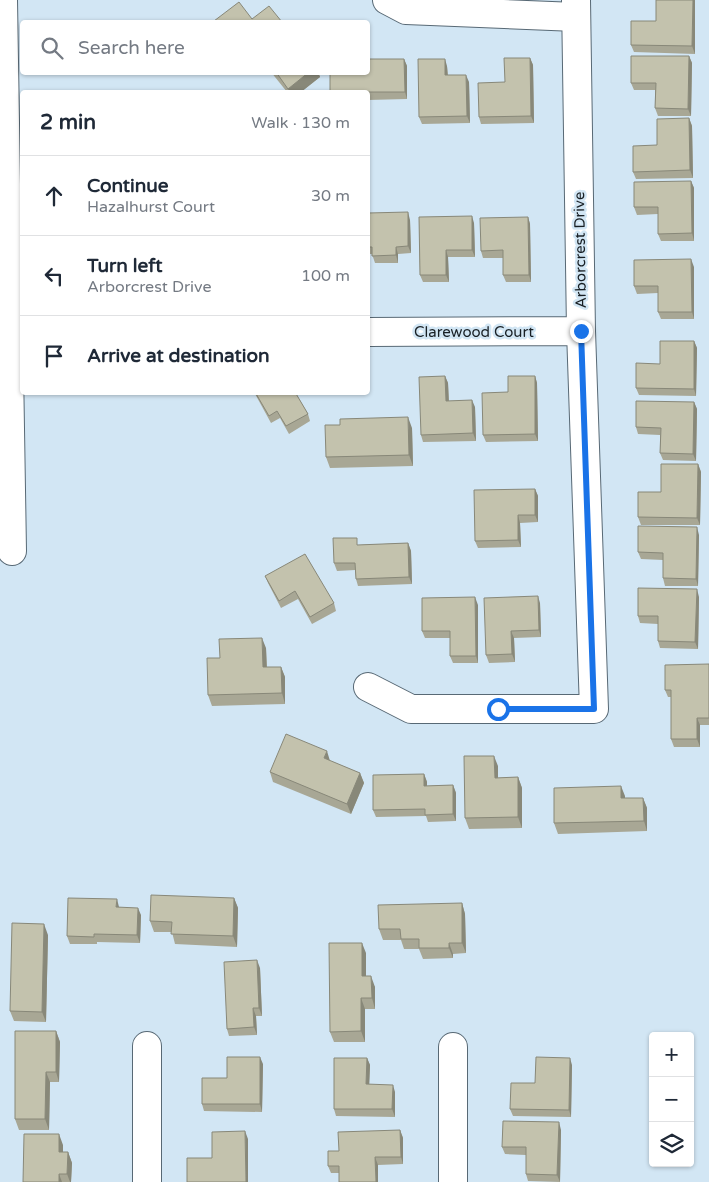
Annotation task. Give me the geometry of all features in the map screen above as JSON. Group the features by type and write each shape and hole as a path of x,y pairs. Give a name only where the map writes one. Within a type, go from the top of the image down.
{"street":[{"path":"3,0 12,551"},
{"path":"387,0 406,10 576,9"},
{"name":"Arborcrest Drive","path":"368,687 410,709 594,709 581,331 576,9"},
{"name":"Clarewood Court","path":"370,332 581,331"},
{"path":"147,1046 147,1182"},
{"path":"453,1047 453,1182"}],"building":[{"path":"656,0 693,0 692,46 631,45 631,21 656,21"},
{"path":"239,2 252,19 269,6 280,20 215,20"},
{"path":"631,56 689,56 688,109 655,108 656,83 631,83"},
{"path":"504,58 530,58 531,116 479,117 478,83 505,82"},
{"path":"370,59 404,59 405,92 330,90 330,75 370,75"},
{"path":"418,59 445,59 445,75 466,75 467,116 419,117"},
{"path":"278,75 305,75 288,89"},
{"path":"689,118 690,170 633,172 633,146 657,145 657,119"},
{"path":"691,181 692,233 658,234 658,207 634,207 634,182"},
{"path":"408,212 408,246 396,247 396,255 372,256 372,247 370,247 370,213"},
{"path":"472,216 472,250 446,250 446,275 420,275 419,217"},
{"path":"528,217 529,275 503,275 503,250 481,251 480,218"},
{"path":"691,259 692,312 658,312 658,286 634,286 634,260"},
{"path":"660,341 694,341 694,389 636,388 636,363 660,364"},
{"path":"445,376 446,401 472,400 473,433 421,435 419,377"},
{"path":"508,376 535,376 535,434 483,435 482,393 508,392"},
{"path":"257,395 297,395 308,414 286,426 277,411 269,416"},
{"path":"636,401 694,402 693,454 660,453 661,428 636,427"},
{"path":"408,417 409,455 326,457 325,425 340,425 340,419"},
{"path":"661,464 698,464 697,518 638,517 638,492 661,492"},
{"path":"535,489 535,515 518,515 518,540 475,541 474,490"},
{"path":"638,526 697,527 696,579 663,578 663,553 638,552"},
{"path":"333,538 357,538 357,545 408,543 409,577 356,579 355,563 334,563"},
{"path":"305,554 334,603 310,617 295,591 279,601 265,576"},
{"path":"638,588 697,589 695,642 658,641 658,616 638,616"},
{"path":"538,596 539,630 511,631 512,654 486,655 484,598"},
{"path":"475,597 476,656 450,656 450,631 422,631 422,598"},
{"path":"262,638 263,667 281,667 282,693 208,695 207,658 220,658 219,639"},
{"path":"709,664 709,718 697,718 697,739 671,739 671,690 665,690 665,665"},
{"path":"286,734 327,751 324,758 360,773 347,804 270,772"},
{"path":"464,756 494,756 495,778 518,777 518,817 465,818"},
{"path":"424,774 424,786 453,785 453,814 425,815 425,809 373,810 373,775"},
{"path":"621,786 621,798 643,798 644,821 554,823 554,788"},
{"path":"151,895 234,898 233,936 171,934 172,922 150,921"},
{"path":"68,898 117,899 116,907 138,908 137,935 94,934 94,937 67,936"},
{"path":"462,903 462,943 449,943 449,948 419,948 419,939 401,939 400,929 379,929 378,905"},
{"path":"12,923 44,924 42,1012 10,1011"},
{"path":"329,943 362,943 362,976 371,976 372,998 361,998 361,1031 330,1032"},
{"path":"257,960 259,1008 253,1008 254,1027 227,1029 224,962"},
{"path":"15,1031 56,1031 56,1072 46,1072 45,1119 15,1119"},
{"path":"227,1057 260,1057 260,1104 202,1104 202,1078 227,1078"},
{"path":"536,1057 570,1058 569,1110 510,1109 511,1083 535,1083"},
{"path":"334,1058 367,1058 366,1084 393,1085 392,1109 334,1109"},
{"path":"503,1121 559,1122 557,1175 526,1174 526,1147 502,1147"},
{"path":"400,1130 401,1157 375,1157 376,1182 339,1182 339,1166 328,1166 328,1151 339,1151 338,1132"},
{"path":"245,1131 246,1182 187,1182 187,1158 212,1158 212,1132"},
{"path":"24,1134 59,1134 59,1152 68,1152 67,1174 59,1174 59,1182 23,1182"}],"route":[{"path":"498,709 594,709 581,331"}]}
